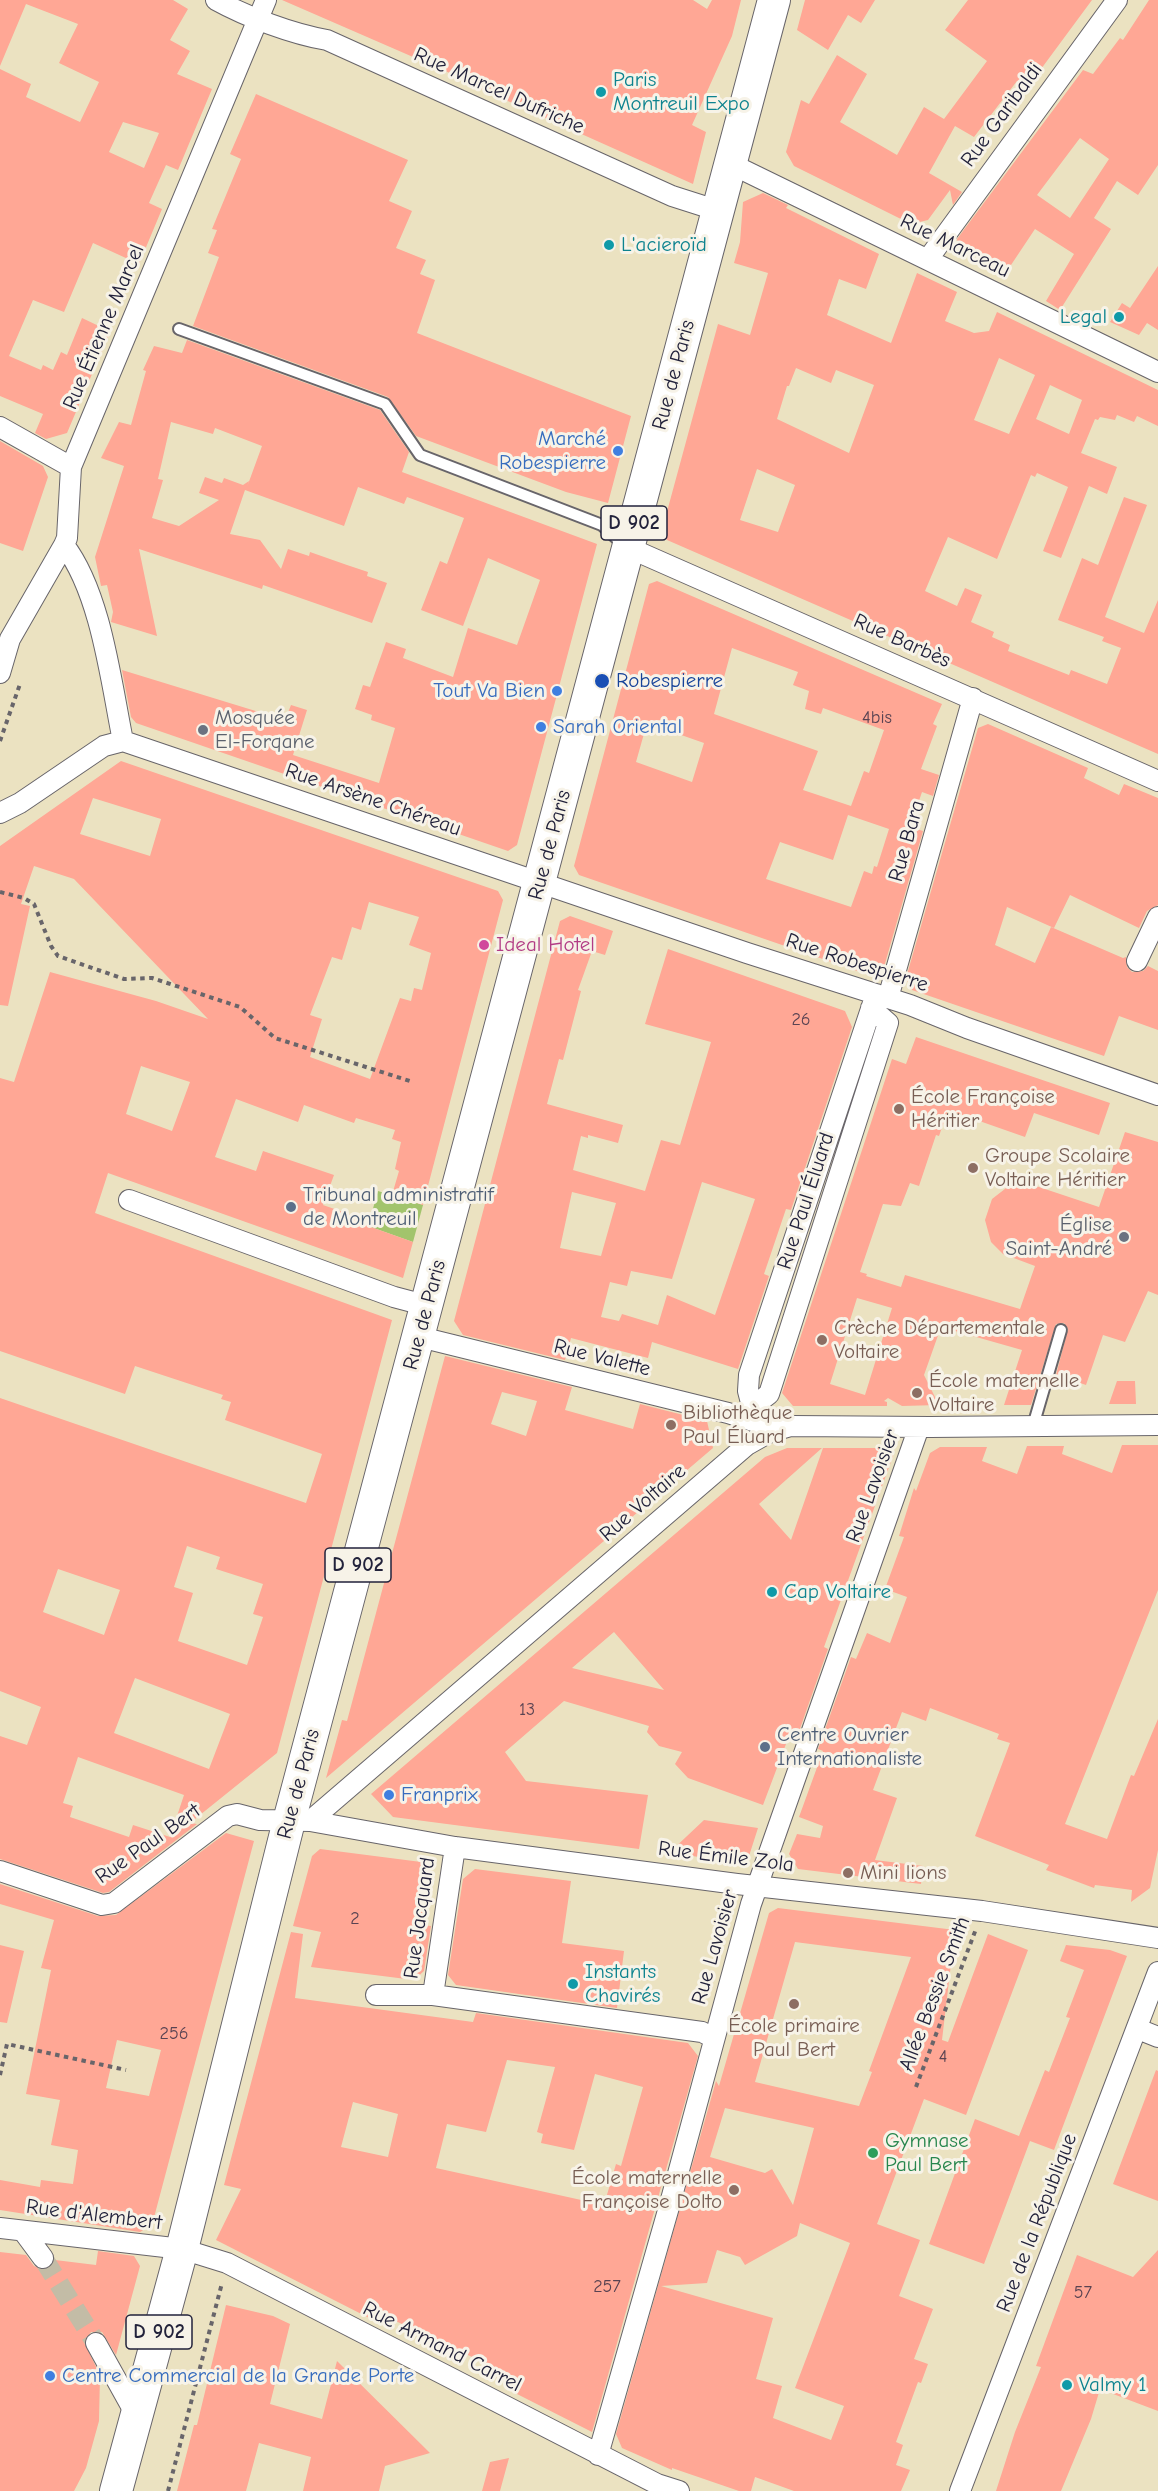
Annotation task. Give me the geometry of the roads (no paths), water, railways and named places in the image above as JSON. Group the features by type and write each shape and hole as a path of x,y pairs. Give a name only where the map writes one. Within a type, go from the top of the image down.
{"main road":[{"name":"Rue de Paris","path":"116,2491 299,1821 428,1306 627,547 774,0"}],"street":[{"name":"Rue Marcel Dufriche","path":"216,0 244,15 309,37 327,40 672,195 719,211"},
{"name":"Rue Étienne Marcel","path":"0,673 10,639 67,538 71,467 266,0"},
{"name":"Rue Garibaldi","path":"928,259 1117,0"},
{"name":"Rue Marceau","path":"731,164 1158,372"},
{"path":"0,427 71,467"},
{"path":"0,813 20,803 104,747 123,741 95,611 75,559 64,545"},
{"name":"Rue Barbès","path":"627,547 1158,780"},
{"name":"Rue Bara","path":"878,1000 973,698"},
{"name":"Rue Arsène Chéreau","path":"123,741 540,882"},
{"name":"Rue Robespierre","path":"540,882 1158,1095"},
{"path":"1137,961 1158,917"},
{"name":"Rue Paul Éluard","path":"759,1420 748,1391 749,1375 878,1000"},
{"path":"129,1200 404,1300 428,1306"},
{"name":"Rue Valette","path":"420,1337 759,1420"},
{"name":"Rue Voltaire","path":"299,1821 747,1445 759,1420 791,1426 1158,1425"},
{"name":"Rue Lavoisier","path":"598,2455 757,1885 919,1427"},
{"name":"Rue Paul Bert","path":"0,1871 102,1905 114,1903 228,1816 237,1814 260,1820 299,1821"},
{"name":"Rue Émile Zola","path":"299,1821 454,1847 982,1911 1158,1938"},
{"name":"Rue Jacquard","path":"433,1995 454,1847"},
{"name":"Rue de la République","path":"960,2491 1158,1972"},
{"path":"376,1995 433,1995 702,2032 714,2038"},
{"path":"1138,2029 1158,2037"},
{"name":"Rue d'Alembert","path":"0,2228 182,2249"},
{"path":"23,2231 43,2258"},
{"name":"Rue Armand Carrel","path":"182,2249 227,2263 598,2455 657,2484 679,2491"},
{"path":"96,2343 136,2415"}],"lane":[{"path":"179,329 385,404 420,455 602,525 627,547"},
{"path":"1033,1426 1061,1330"}],"tunnel":[{"path":"43,2258 96,2343"}],"place":[{"name":"Paris Montreuil Expo","path":"601,92"},
{"name":"L'acieroïd","path":"609,245"},
{"name":"Legal","path":"1119,317"},
{"name":"Marché Robespierre","path":"618,451"},
{"name":"Robespierre","path":"602,681"},
{"name":"Tout Va Bien","path":"557,691"},
{"name":"Sarah Oriental","path":"541,727"},
{"name":"Mosquée El-Forqane","path":"203,730"},
{"name":"Ideal Hotel","path":"484,945"},
{"name":"École Françoise Héritier","path":"899,1109"},
{"name":"Groupe Scolaire Voltaire Héritier","path":"973,1168"},
{"name":"Tribunal administratif de Montreuil","path":"291,1207"},
{"name":"Église Saint-André","path":"1124,1237"},
{"name":"Crèche Départementale Voltaire","path":"822,1340"},
{"name":"École maternelle Voltaire","path":"917,1393"},
{"name":"Bibliothèque Paul Éluard","path":"671,1425"},
{"name":"Cap Voltaire","path":"772,1592"},
{"name":"Centre Ouvrier Internationaliste","path":"765,1747"},
{"name":"Franprix","path":"389,1795"},
{"name":"Mini lions","path":"848,1873"},
{"name":"Instants Chavirés","path":"573,1984"},
{"name":"École primaire Paul Bert","path":"794,2004"},
{"name":"Gymnase Paul Bert","path":"873,2153"},
{"name":"École maternelle Françoise Dolto","path":"734,2190"},
{"name":"Centre Commercial de la Grande Porte","path":"50,2376"},
{"name":"Valmy 1","path":"1067,2385"}]}
